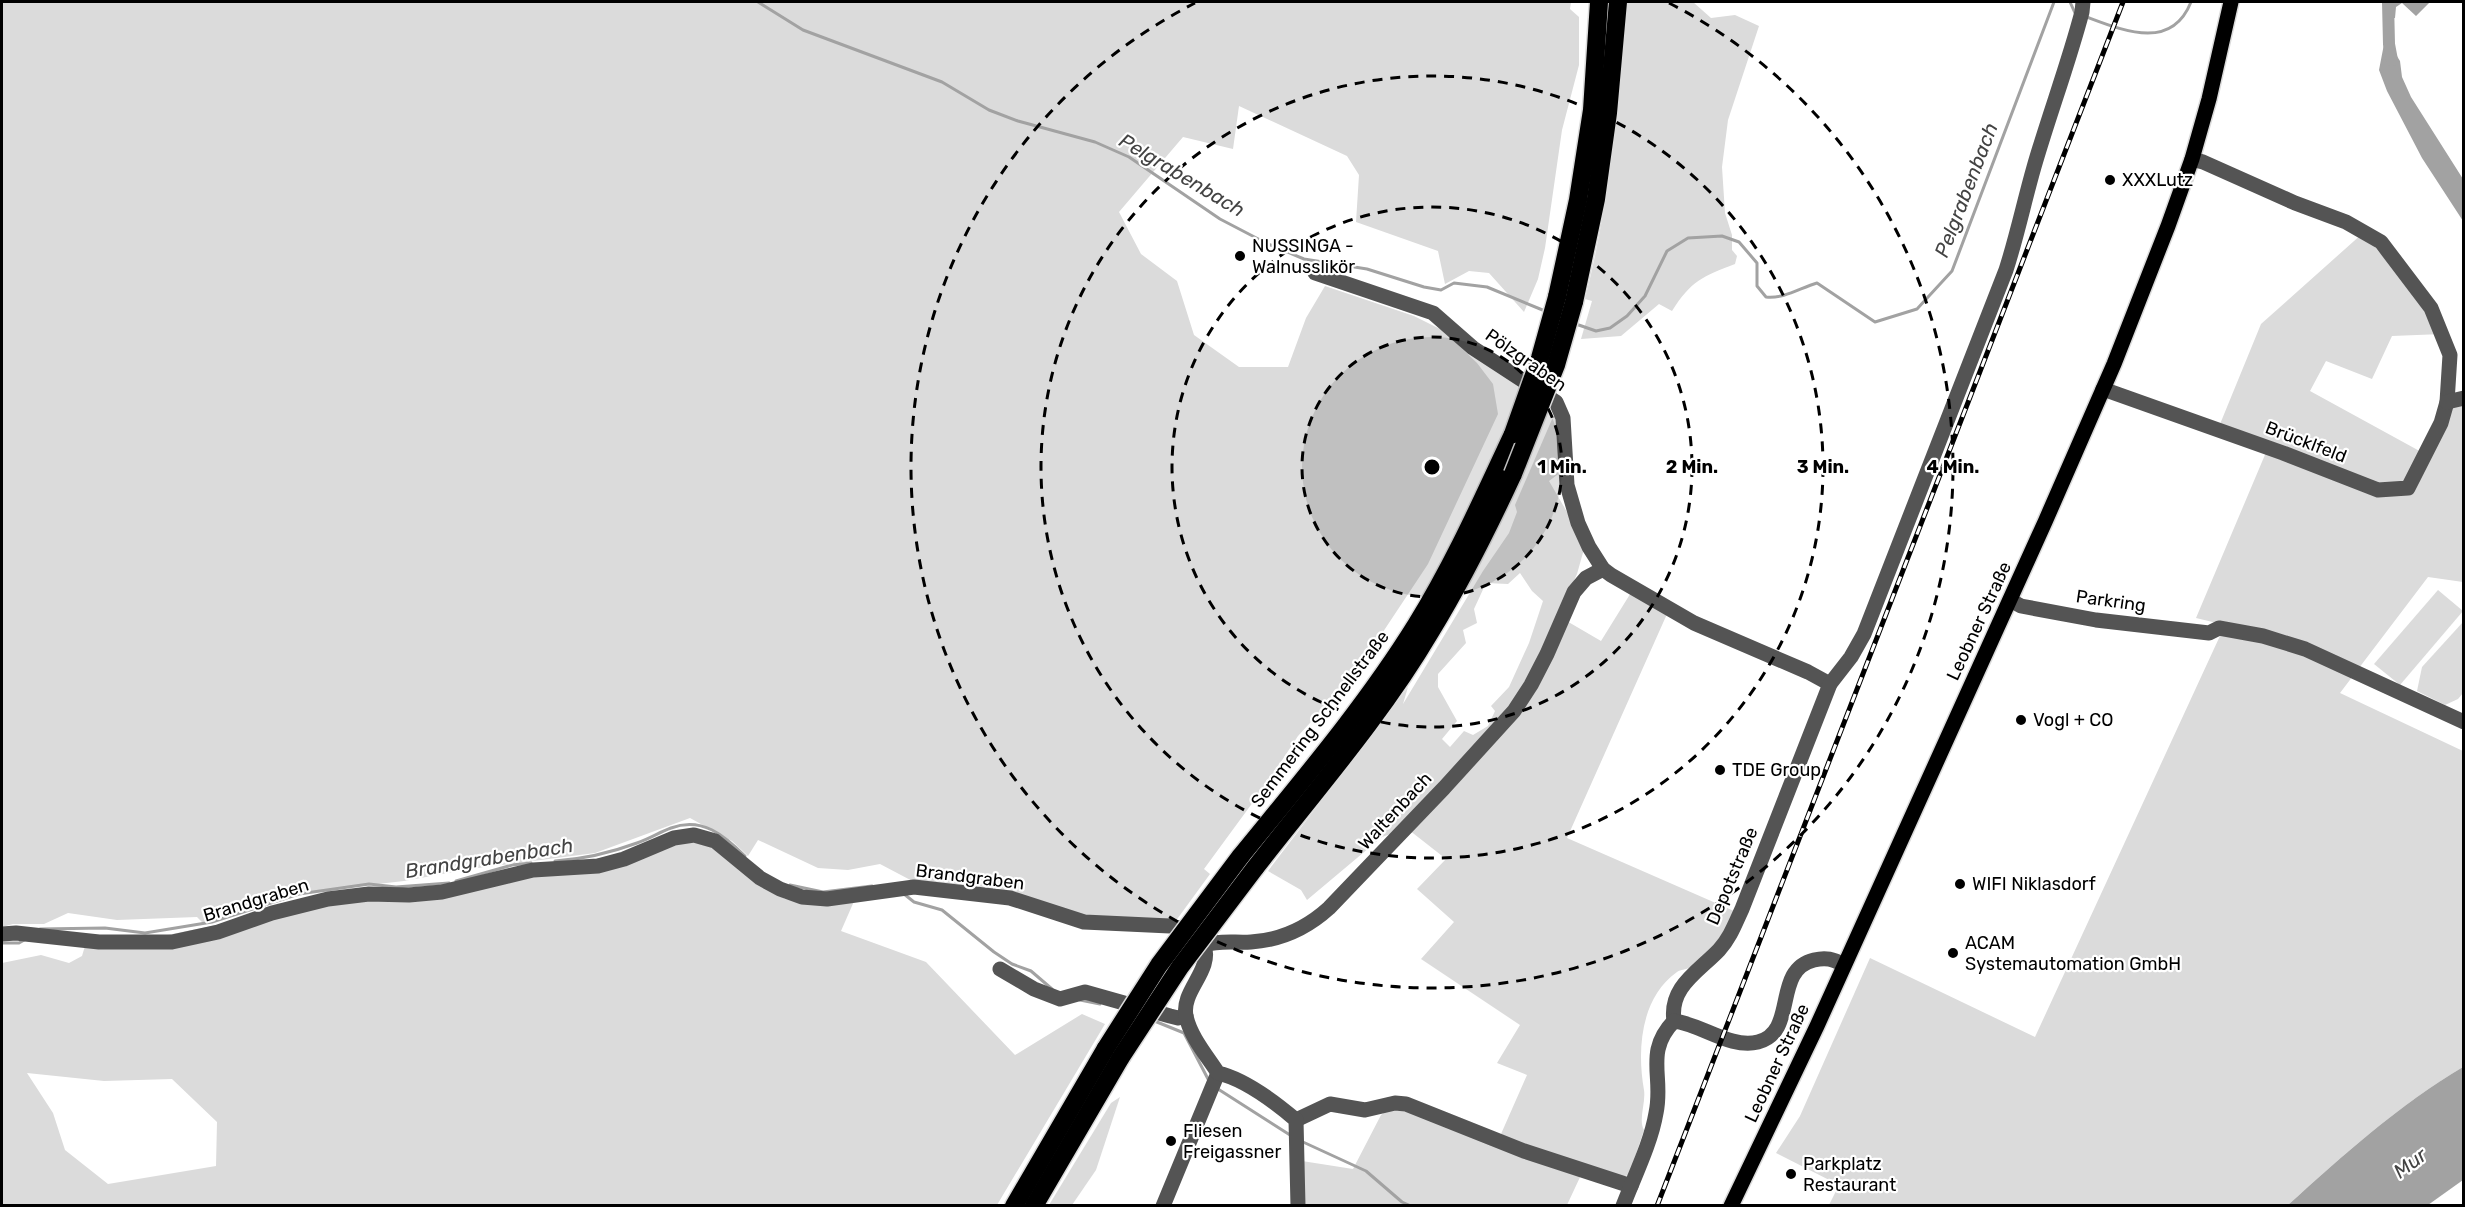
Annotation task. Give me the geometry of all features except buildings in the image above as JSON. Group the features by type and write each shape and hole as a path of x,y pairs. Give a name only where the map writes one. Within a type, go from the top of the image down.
{"highway":[{"name":"Semmering Schnellstraße","path":"1034,1206 1159,965 1374,716 1430,633 1475,554 1514,474 1556,365 1592,110 1599,2"},
{"name":"Semmering Schnellstraße","path":"1247,863 1416,625 1460,546 1513,434 1540,358 1566,300 1596,199 1608,113 1618,2"},
{"name":"Semmering Schnellstraße","path":"1014,1206 1113,1052"}],"main road":[{"name":"Leobner Straße","path":"1731,1206 2010,600 2103,389 2150,275 2192,159 2225,38 2231,2"}],"street":[{"name":"Depotstraße","path":"1623,1206 1656,1115 1659,1096 1656,1052 1663,1032 1674,1021 1672,1009 1682,985 1719,950 1729,937 1830,684 1851,657 1864,634 2016,242 2034,167 2062,85 2082,11"},
{"name":"Brücklfeld","path":"2103,389 2283,453 2378,490 2408,488 2442,423 2447,402 2450,355 2431,308 2381,242 2346,222 2192,159"},
{"name":"Pölzgraben","path":"1315,273 1433,313 1473,348 1556,402 1563,418 1566,434 1567,485 1570,500 1589,547 1604,569 1694,623 1808,672 1830,684"},
{"path":"2447,402 2463,398"},
{"name":"Waltenbach","path":"1204,945 1214,942 1251,942 1280,937 1303,928 1329,908 1514,711 1547,654 1574,592 1586,578 1604,569"},
{"name":"Parkring","path":"2010,600 2021,606 2096,620 2209,633 2219,628 2263,636 2305,649 2463,722"},
{"name":"Brandgraben","path":"2,934 99,942 172,942 218,932 272,913 328,899 369,894 409,895 442,892 532,870 598,866 624,859 674,838 694,835 715,841 760,878 802,897 827,898 914,887 929,891 981,894 1032,903 1084,922 1179,928 1204,945"},
{"path":"1204,945 1206,960 1188,997 1186,1016 1196,1038 1218,1073 1230,1076 1283,1109 1296,1120 1298,1206"},
{"path":"1674,1021 1687,1022 1732,1041 1747,1044 1759,1042 1769,1037 1779,1024 1794,972 1803,963 1831,958 1844,964"},
{"path":"1000,969 1034,989 1060,999 1085,992 1178,1018 1186,1016"},
{"path":"1163,1206 1218,1073"},
{"path":"1296,1120 1330,1104 1365,1110 1395,1103 1406,1104 1524,1151 1630,1186"}],"shaded area":[{"path":"2,2 1571,2 1570,9 1579,17 1579,65 1562,130 1545,248 1538,279 1524,312 1489,273 1469,271 1445,284 1438,251 1356,222 1359,175 1347,156 1239,106 1233,149 1183,137 1119,212 1141,254 1177,281 1194,335 1239,367 1288,367 1306,318 1325,286 1414,316 1444,331 1477,363 1493,384 1498,414 1428,564 1375,644 1333,698 1298,736 1267,783 1204,869 1210,874 1175,922 1105,922 918,884 880,864 848,870 818,868 758,840 748,856 732,841 690,818 595,853 470,869 404,881 299,893 204,924 197,917 117,920 68,913 44,924 13,924 2,927"},
{"path":"1627,2 1693,2 1711,18 1735,15 1759,26 1728,120 1722,167 1725,213 1732,235 1732,250 1737,256 1735,264 1706,276 1692,286 1672,311 1659,304 1621,336 1581,339 1592,301 1585,299 1607,188 1617,114"},
{"path":"2363,233 2433,315 2442,334 2392,336 2372,379 2326,361 2310,391 2425,454 2447,402 2463,398 2463,582 2428,577 2340,693 2463,751 2463,1067 2394,1114 2288,1205 1829,1205 1839,1185 1776,1153 1800,1116 1870,958 2035,1037 2225,625 2196,618 2267,450 2218,429 2261,324"},
{"path":"1553,417 1560,417 1561,472 1549,481 1567,512 1584,549 1577,574 1524,690 1402,830 1382,837 1307,900 1301,890 1268,871 1408,687 1403,704 1483,571 1509,533 1517,512 1515,505","holes":["1520,573 1532,591 1543,601 1529,643 1509,687 1491,706 1495,711 1488,726 1473,735 1464,731 1450,747 1442,739 1457,721 1438,687 1438,674 1466,643 1463,630 1477,623 1474,609 1486,583 1508,584"]},
{"path":"2438,590 2463,611 2400,685 2374,664"},
{"path":"1632,591 1667,614 1567,838 1734,911 1721,935 1703,958 1689,968 1678,971 1665,983 1648,1010 1641,1059 1644,1095 1642,1126 1644,1130 1629,1175 1621,1177 1534,1151 1501,1134 1527,1075 1497,1063 1520,1025 1421,959 1454,922 1417,889 1446,859 1409,830 1489,746 1565,620 1601,641"},
{"path":"2463,622 2463,693 2458,699 2445,705 2417,691 2422,667"},
{"path":"696,841 721,848 764,887 785,899 816,903 855,899 841,931 926,962 1015,1055 1082,1014 1105,1024 997,1205 2,1205 2,963 41,955 69,963 82,956 85,946 113,946 315,905 408,898 677,842","holes":["27,1073 104,1081 172,1079 217,1122 216,1166 108,1184 65,1150 53,1113"]},
{"path":"1120,1097 1096,1170 1072,1205 1049,1205 1111,1103"},
{"path":"1403,1107 1581,1175 1567,1205 1302,1206 1302,1161 1353,1169 1381,1115 1386,1111"}],"water":[{"path":"2383,2 2430,2 2416,16 2402,3 2396,7 2395,18 2386,18"},
{"path":"2384,44 2394,45 2395,53 2400,61 2402,77 2411,97 2463,179 2463,221 2422,158 2387,91 2379,70"},
{"name":"Mur","path":"2463,1067 2463,1180 2428,1205 2288,1205 2394,1114"}],"waterway":[{"name":"Pelgrabenbach","path":"758,2 803,30 942,82 989,110 1018,121 1095,142 1129,157 1220,219 1266,243 1304,259 1367,269 1441,290 1454,283 1487,287 1545,311"},
{"name":"Pelgrabenbach","path":"1573,323 1596,331 1610,328 1627,316 1645,296 1667,251 1688,238 1722,236 1739,242 1757,263 1757,286 1766,297 1786,295 1817,283 1875,322 1917,309 1952,271 2054,2"},
{"name":"Pelgrabenbach","path":"2070,2 2075,13"},
{"name":"Pelgrabenbach","path":"2084,16 2129,31 2158,32 2171,27 2182,18 2191,2"},
{"path":"2388,2 2389,44 2392,60"},
{"name":"Brandgrabenbach","path":"555,861 607,853 671,828 693,824 721,835 745,856"},
{"name":"Brandgrabenbach","path":"456,881 512,865 531,863"},
{"name":"Brandgrabenbach","path":"40,929 105,928 145,933 212,922 299,894 369,884 396,887 449,883"},
{"name":"Brandgrabenbach","path":"790,885 823,892 872,886"},
{"name":"Brandgrabenbach","path":"904,894 914,902 942,910 994,952 1012,964 1031,971 1052,989"},
{"name":"Brandgrabenbach","path":"2,943 19,943 26,939"},
{"name":"Brandgrabenbach","path":"1080,1000 1100,1004"},
{"name":"Brandgrabenbach","path":"1152,1020 1184,1033 1208,1079"},
{"name":"Brandgrabenbach","path":"1218,1089 1290,1135"},
{"name":"Brandgrabenbach","path":"1303,1142 1366,1171 1402,1202 1411,1206"}],"railway":[{"path":"1657,1206 2123,2"}],"place":[{"name":"XXXLutz","path":"2110,180"},
{"name":"NUSSINGA - Walnusslikör","path":"1240,256"},
{"name":"Vogl + CO","path":"2021,720"},
{"name":"TDE Group","path":"1720,770"},
{"name":"WIFI Niklasdorf","path":"1960,884"},
{"name":"ACAM Systemautomation GmbH","path":"1953,953"},
{"name":"Fliesen Freigassner","path":"1171,1141"},
{"name":"Parkplatz Restaurant","path":"1791,1174"}]}
